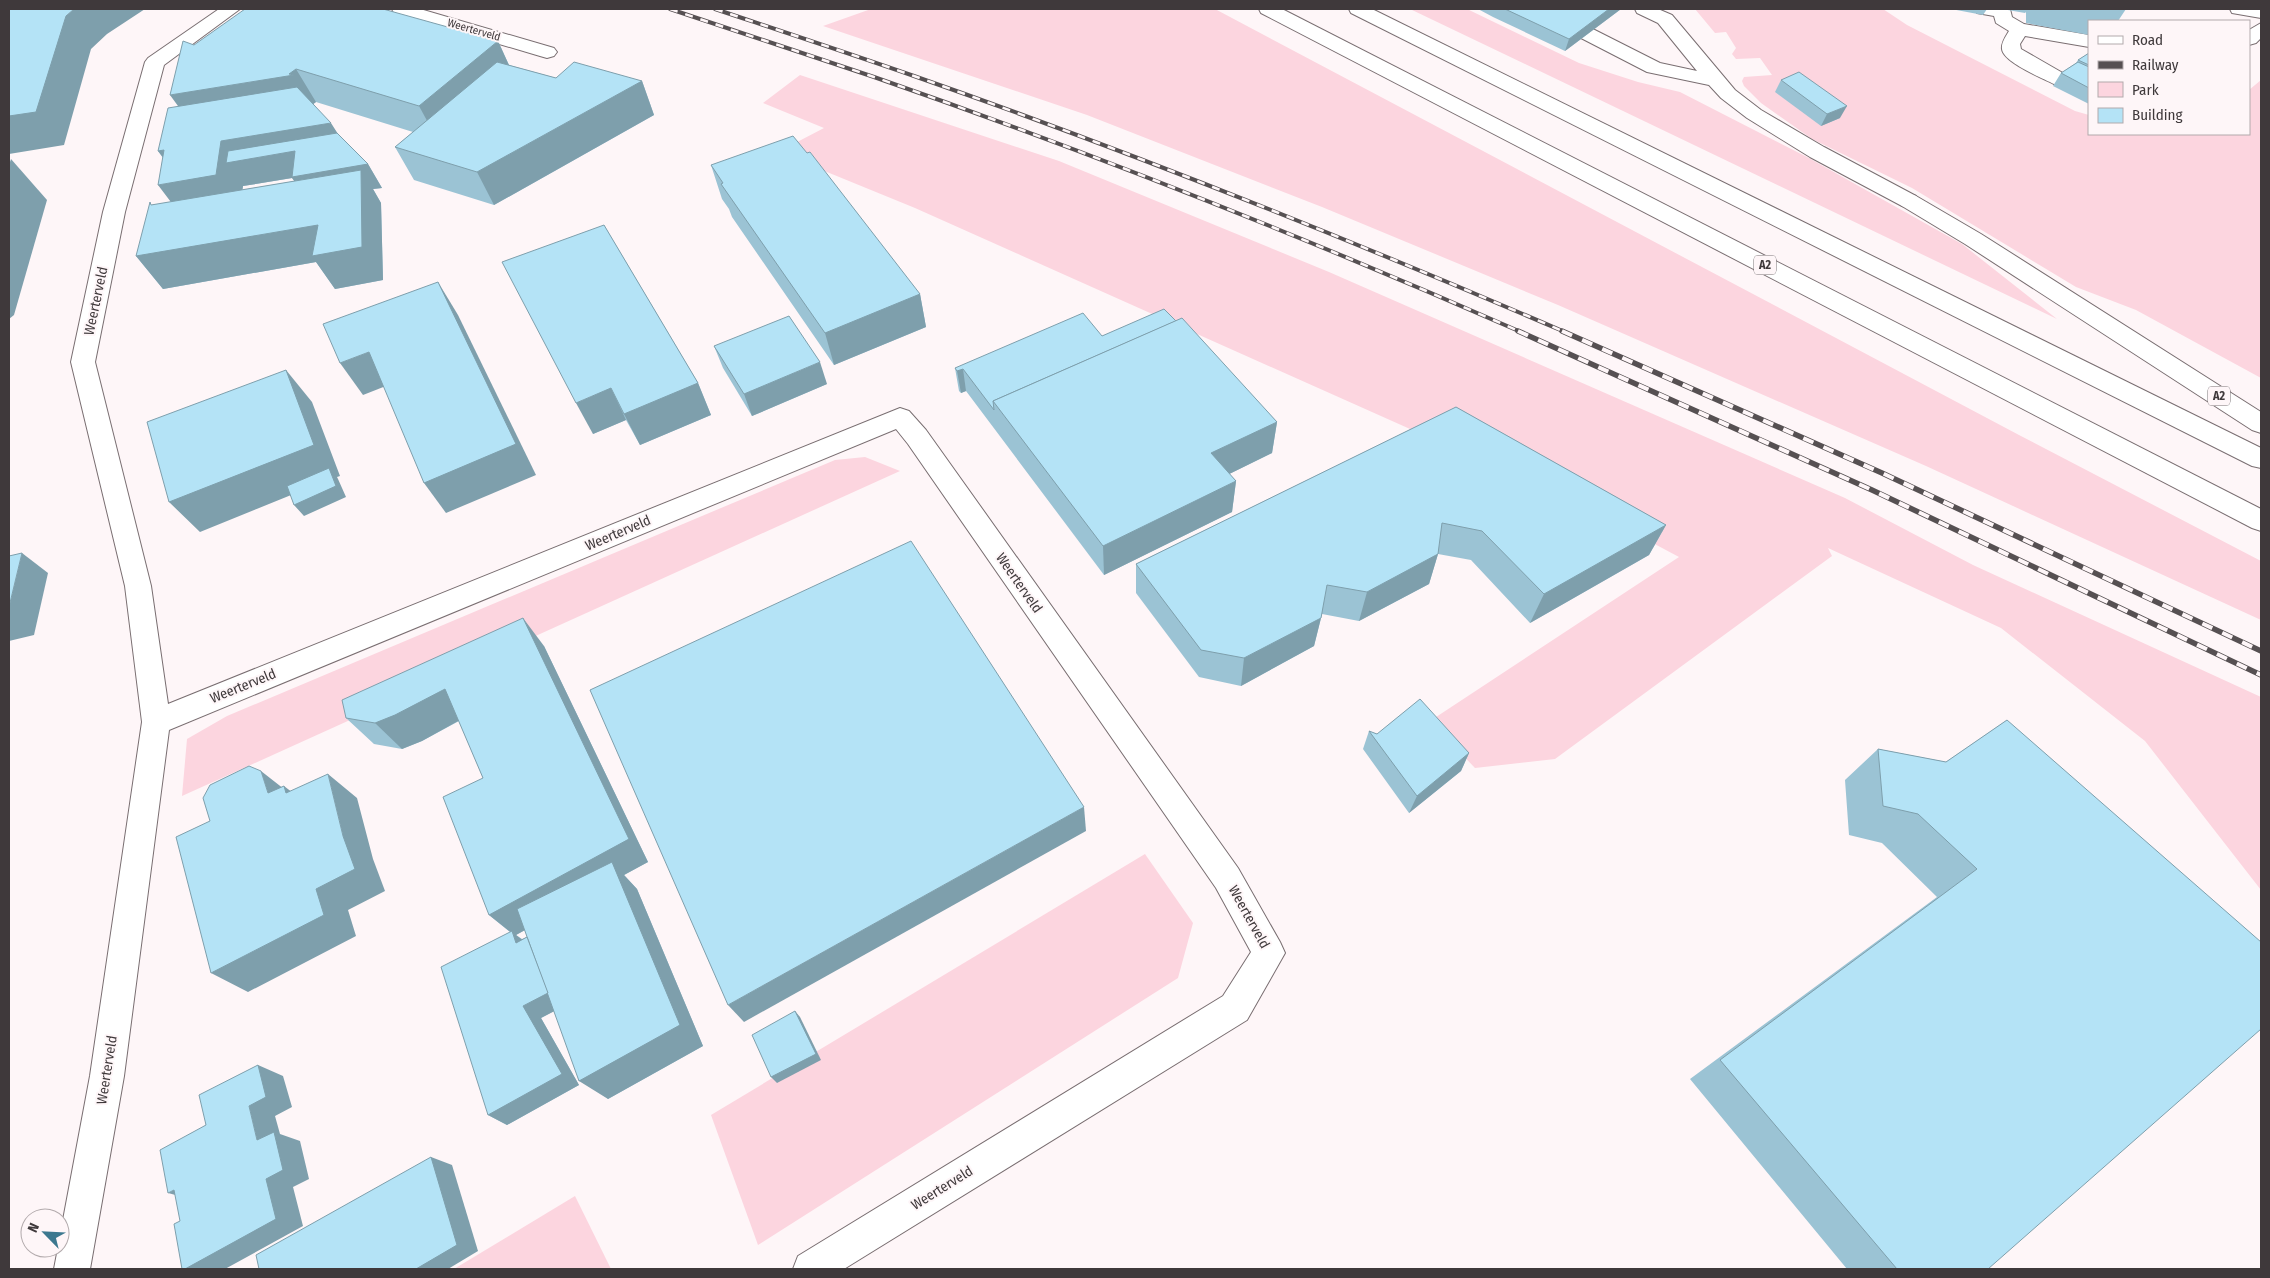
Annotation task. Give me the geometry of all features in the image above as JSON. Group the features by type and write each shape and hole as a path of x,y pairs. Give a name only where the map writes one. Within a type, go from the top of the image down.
{"main road":[{"name":"Weerterveld","path":"72,1269 107,1076 156,722 138,586 83,362 114,212 155,62 231,9"},
{"name":"Weerterveld","path":"401,9 547,52"},
{"name":"A2","path":"1268,9 2261,521"},
{"path":"1358,9 2261,459"},
{"path":"1558,9 1557,18 1654,68 1715,80"},
{"name":"A2","path":"1644,9 1662,14 1728,94 1765,122 1909,201 1973,239 2261,424"},
{"path":"1984,9 2003,11 2003,19 2019,29 2088,41"},
{"path":"2239,9 2261,13"},
{"path":"2019,29 2011,44 2011,51 2019,58 2060,80"},
{"path":"2250,38 2261,29"},
{"name":"Weerterveld","path":"156,722 602,541 900,417 917,437 1227,878 1269,953 1235,1008 811,1269"}],"green space":[{"path":"871,9 1215,9 2019,435 2261,561 2261,620 1926,466 1558,305 1322,207 1087,115 823,26"},
{"path":"1410,9 1467,9 1579,63 1638,82 1680,92 1807,157 1962,244 2057,319"},
{"path":"1695,9 1883,9 1907,25 2075,111 2088,115 2088,135 2250,135 2250,89 2261,80 2261,378 2136,310 2076,287 1912,188 1812,139 1761,103 1744,86 1742,81 1744,77 1772,75 1760,58 1736,59 1732,54 1736,48 1726,32 1715,33"},
{"path":"800,75 1059,161 1329,272 1845,498 1973,565 2261,697 2261,890 2145,741 2001,628 1828,548 1832,556 1555,759 1475,768 1430,721 1679,557 1589,509 915,208 778,152 824,128 763,103"},
{"path":"865,457 900,471 182,796 187,739 227,716 835,460"},
{"path":"1145,854 1193,923 1178,978 758,1245 711,1115"},
{"path":"575,1196 611,1269 454,1269"}],"building":[{"path":"9,9 74,9 66,16 36,112 9,116"},
{"path":"245,9 383,9 498,41 419,106 296,69 289,74 294,75 170,95 183,41 194,45"},
{"path":"1505,9 1609,9 1569,39"},
{"path":"2088,54 2088,65 2078,60"},
{"path":"497,62 556,78 574,62 642,81 477,172 395,147"},
{"path":"2078,62 2088,67 2088,87 2061,73"},
{"path":"1799,72 1847,106 1827,114 1781,80"},
{"path":"297,87 331,123 221,141 216,175 158,185 164,150 158,151 168,108"},
{"path":"337,133 368,164 292,177 295,151 226,163 228,151"},
{"path":"793,136 807,153 810,152 920,294 825,333 721,184 723,183 711,165"},
{"path":"361,170 362,247 312,256 318,225 136,256 150,202 151,205"},
{"path":"604,225 698,383 624,414 611,388 576,403 502,262"},
{"path":"438,282 516,444 424,483 369,352 340,363 323,324"},
{"path":"1164,309 1176,321 993,401 994,410 963,369 957,371 955,368 1083,313 1102,336"},
{"path":"789,316 820,362 744,394 714,346"},
{"path":"1182,318 1277,422 1211,453 1236,481 1103,546 993,401"},
{"path":"286,370 314,445 169,502 147,422"},
{"path":"1456,407 1666,525 1544,594 1482,531 1442,523 1438,554 1367,592 1327,585 1321,618 1244,658 1201,650 1136,564"},
{"path":"329,468 336,486 294,505 287,486"},
{"path":"911,541 1084,807 728,1005 590,690"},
{"path":"22,553 9,607 9,556"},
{"path":"523,618 629,839 489,915 443,797 483,778 445,689 395,715 375,723 346,718 342,700"},
{"path":"1420,699 1469,753 1417,796 1369,731 1377,734"},
{"path":"2007,720 2261,942 2261,1029 1988,1269 1897,1269 1720,1060 1977,869 1918,814 1883,806 1878,749 1946,762"},
{"path":"249,766 261,771 268,793 284,786 286,793 328,774 343,836 355,869 316,889 324,915 211,973 176,837 210,821 203,798 210,785"},
{"path":"612,862 680,1025 579,1081 517,909"},
{"path":"512,931 516,943 527,937 548,993 523,1006 562,1074 488,1115 441,967"},
{"path":"795,1011 816,1054 771,1077 752,1035"},
{"path":"258,1065 266,1097 249,1106 257,1140 274,1132 283,1170 266,1179 276,1219 182,1269 174,1224 180,1221 174,1190 168,1193 160,1150 206,1125 199,1095"},
{"path":"431,1157 457,1245 416,1269 259,1269 256,1255"}],"railway":[{"path":"670,9 874,77 1038,136 1281,230 1521,332"},
{"path":"715,9 996,105 1242,198 1565,332"},
{"path":"1518,331 1872,490 2261,675"},
{"path":"1562,331 1882,473 2261,651"}]}
